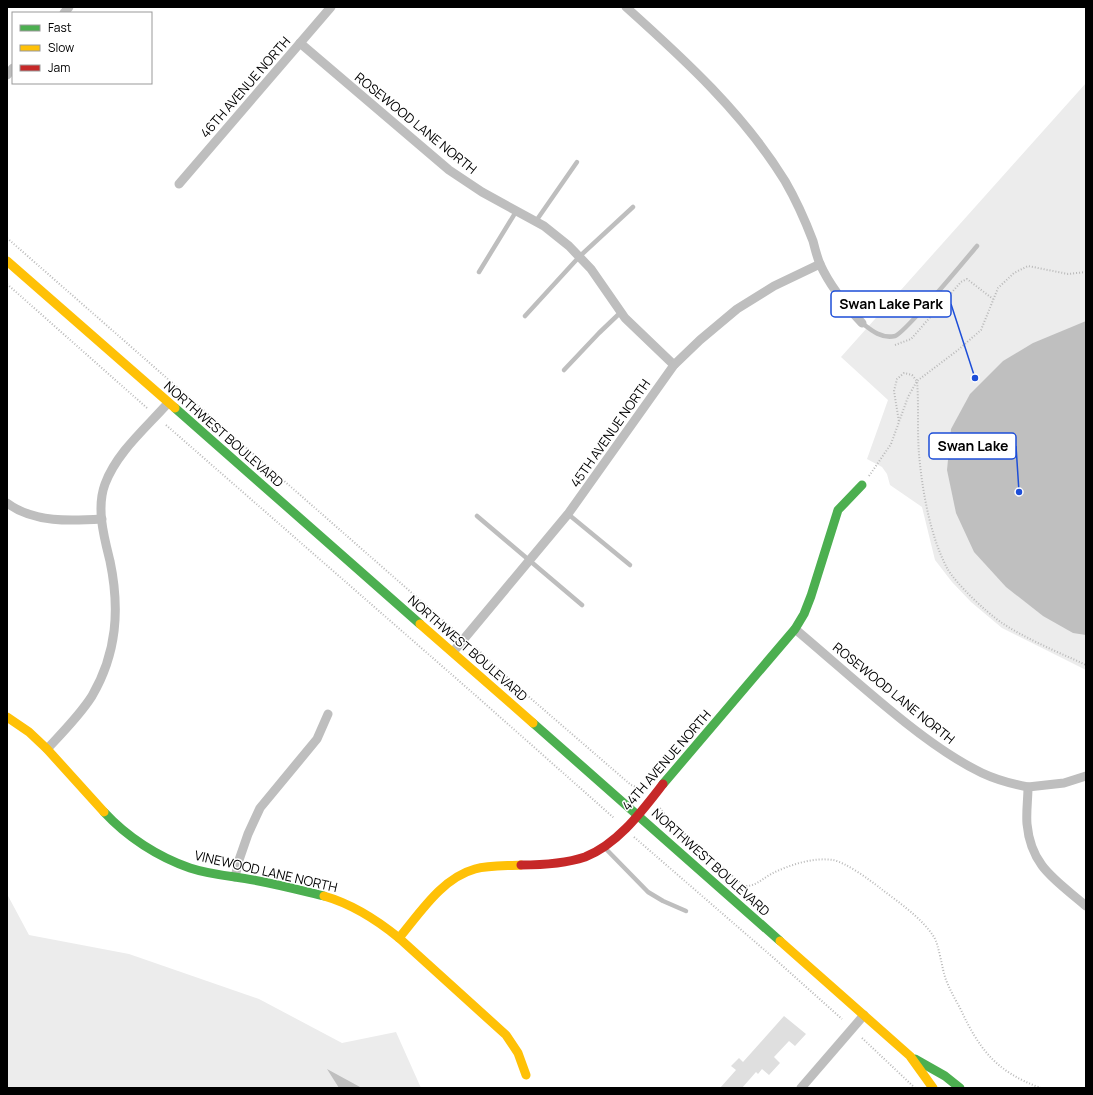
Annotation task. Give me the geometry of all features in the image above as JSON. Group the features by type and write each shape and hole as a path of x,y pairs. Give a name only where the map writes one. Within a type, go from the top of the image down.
{"street":[{"name":"46TH AVENUE NORTH","path":"179,184 331,7"},
{"path":"626,7 684,60 713,90 740,119 764,150 785,181 803,215 820,264 839,295 862,323"},
{"name":"ROSEWOOD LANE NORTH","path":"300,43 449,170 482,192 544,226 569,246 591,269 621,312 644,337 674,365"},
{"name":"NORTHWEST BOULEVARD","path":"7,261 637,814 910,1056 945,1076 960,1088"},
{"name":"45TH AVENUE NORTH","path":"452,652 568,514 674,365 700,340 737,309 774,286 820,264"},
{"path":"47,749 76,717 91,696 104,673 112,649 116,622 116,596 102,519 101,503 104,485 114,464 168,403"},
{"name":"44TH AVENUE NORTH","path":"399,938 437,894 451,881 468,871 484,866 564,863 580,859 611,842 637,814 795,629 804,614 811,596 838,510 862,485"},
{"path":"7,503 12,507 33,515 57,520 102,519"},
{"name":"ROSEWOOD LANE NORTH","path":"795,629 921,735 959,761 983,774 1006,783 1028,787 1064,783 1086,776"},
{"path":"235,877 248,834 260,808 317,739 328,714"},
{"name":"VINEWOOD LANE NORTH","path":"7,717 29,732 47,749 111,819 136,840 164,857 190,868 215,875 235,877 327,897 352,907 375,920 399,938 506,1035 518,1053 526,1076"},
{"path":"1028,787 1027,823 1029,837 1034,853 1041,866 1086,906"},
{"path":"801,1088 864,1015"},
{"name":"NORTHWEST BOULEVARD","path":"910,1056 933,1088"}],"lane":[{"path":"536,221 577,162"},
{"path":"525,316 580,257 633,207"},
{"path":"479,272 517,210"},
{"path":"862,323 876,333 886,337 897,335 913,319 976,246"},
{"path":"564,370 621,312"},
{"path":"568,514 630,565"},
{"path":"477,516 582,605"},
{"path":"604,847 648,892 663,901 686,911"}],"path":[{"path":"7,238 453,629"},
{"path":"862,485 891,444 908,396 917,381 958,350 981,330 998,288 1014,273 1028,266 1068,274 1086,272"},
{"path":"7,284 147,408"},
{"path":"899,422 894,391 897,378 904,373 912,375 917,381 919,454 927,509 939,549 947,569 967,593 1002,623 1086,665"},
{"path":"166,425 271,515 614,818"},
{"path":"476,648 521,690 631,785 645,791"},
{"path":"660,808 666,817 744,886 756,884 773,873 793,866 826,860 835,860 866,877 909,911 934,938 946,981 970,1030 988,1055 1011,1074 1041,1088"},
{"path":"634,837 759,945 842,1020"},
{"path":"862,1038 915,1088"}],"shaded area":[{"path":"1086,83 1086,670 1002,628 971,602 952,582 935,560 922,507 890,485 887,474 882,467 867,459 888,400 841,357"},
{"path":"1086,321 1086,635 1073,633 1043,616 1006,587 974,552 956,513 947,470 951,429 970,394 1003,361 1033,343"},
{"path":"7,894 29,935 129,954 259,999 342,1043 396,1032 421,1088 7,1088"},
{"path":"327,1069 360,1087 362,1088 339,1088"}],"building":[{"path":"784,1016 806,1034 795,1046 789,1041 774,1057 780,1063 769,1075 762,1069 758,1074 756,1072 742,1088 720,1088 736,1070 731,1066 739,1058 743,1062"}],"traffic: fast":[{"path":"175,408 420,624"},
{"path":"663,784 795,629 804,614 811,596 838,510 862,485"},
{"path":"533,723 780,941"},
{"path":"104,812 133,838 166,858 190,868 207,873 280,885 324,896"},
{"path":"915,1059 945,1076 960,1088"}],"traffic: slow":[{"path":"7,261 175,408"},
{"path":"420,624 533,723"},
{"path":"7,717 29,732 47,749 104,812"},
{"path":"399,938 432,898 452,880 475,869 492,866 521,865"},
{"path":"324,896 344,903 364,913 399,938 506,1035 518,1053 526,1075"},
{"path":"780,941 910,1056 933,1088"}],"traffic: jam":[{"path":"521,865 561,863 585,857 597,851 619,835 638,816 663,784"}],"place":[{"name":"Swan Lake Park","path":"975,378"},
{"name":"Swan Lake","path":"1019,492"}]}
